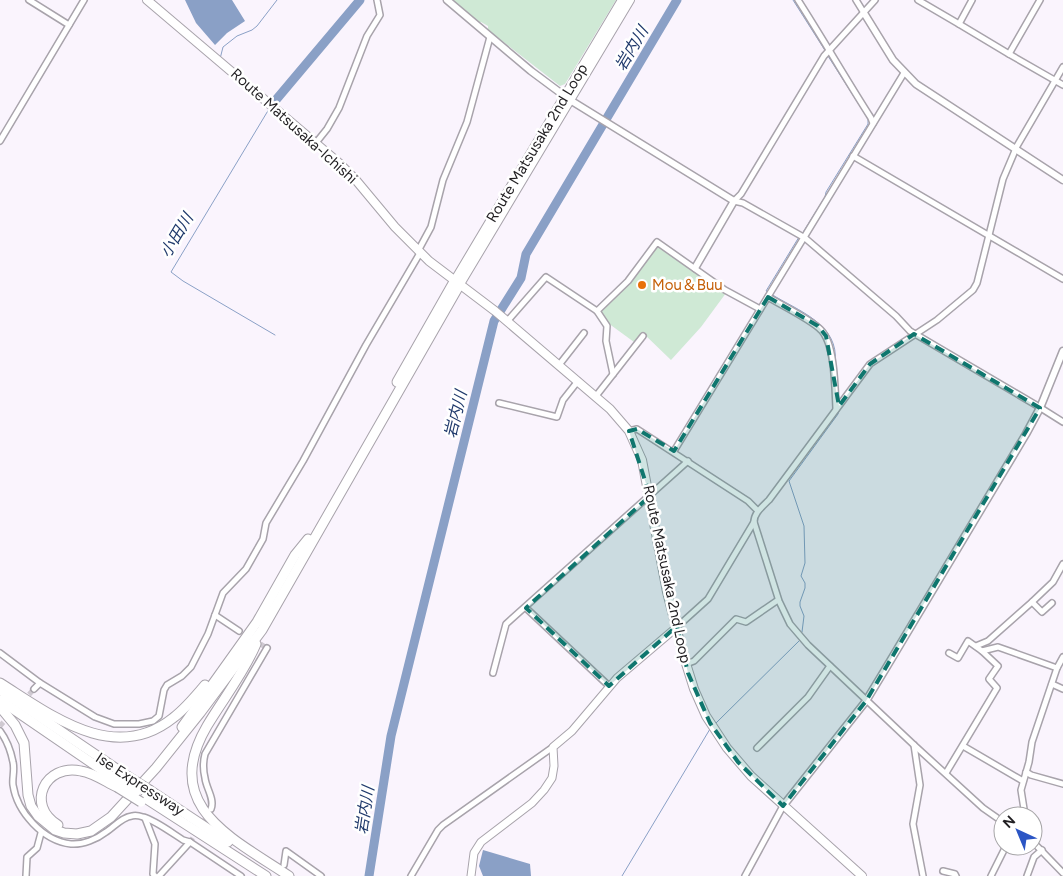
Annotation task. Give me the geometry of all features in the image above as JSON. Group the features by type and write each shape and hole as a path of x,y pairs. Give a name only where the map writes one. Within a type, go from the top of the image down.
{"highway":[{"path":"288,876 235,840 208,817 196,799 192,780 193,760 201,738 253,651 262,630 457,282"},
{"path":"121,782 82,771 61,771 46,782 41,797 42,805 45,813 51,820 64,827 84,827 104,817 122,800 177,734 257,622 295,555 305,544 457,282"},
{"path":"0,707 15,725 24,743 28,795 35,813 55,830 64,833 77,834 91,831 111,817 156,768 262,630"},
{"path":"0,683 66,724 102,736 118,738 148,733 162,726 184,709 211,679 224,668"},
{"name":"Ise Expressway","path":"0,690 121,782"},
{"name":"Ise Expressway","path":"0,700 121,782 280,876"},
{"name":"Ise Expressway","path":"146,797 266,876"}],"main road":[{"name":"Route Matsusaka-Ichishi","path":"147,0 315,144 340,163 419,252 457,282"},
{"name":"Route Matsusaka 2nd Loop","path":"568,98 622,0"},
{"name":"Route Matsusaka 2nd Loop","path":"630,0 568,98 457,282 506,318 623,422 642,460 667,592 686,664 698,698 712,726 743,767 783,806 860,875"},
{"path":"471,876 474,853 481,842 532,802 544,790 552,778 554,766 553,747 572,731 609,686 677,627"}],"street":[{"path":"29,0 69,25"},
{"path":"0,141 84,0"},
{"path":"315,144 327,129 339,108 367,36 380,15 377,0"},
{"path":"447,0 531,71 568,98 734,201 743,203 802,236 896,316 914,334 1063,422"},
{"path":"798,0 873,123"},
{"path":"856,0 893,60 916,84 1063,180"},
{"path":"695,268 734,201 741,194 824,56 875,0"},
{"path":"918,0 1063,85"},
{"path":"959,24 972,0"},
{"path":"1010,54 1040,0"},
{"path":"0,653 40,683 96,717 114,724 139,724 153,721 159,716 164,690 167,685 182,676 191,667 208,634 223,593 251,562 264,539 266,523 303,462 419,252 431,227 443,180 467,122 490,36"},
{"path":"677,627 708,598 754,522 758,511 769,500 870,364 937,320 973,290 1003,179 1016,150 1063,67"},
{"path":"674,451 802,236 904,72"},
{"path":"853,156 1063,279"},
{"path":"597,312 628,281 658,242 726,290 760,309"},
{"path":"506,318 546,277 597,312 607,326 606,341 612,374"},
{"path":"769,294 818,326 826,336 830,346 838,407"},
{"path":"559,365 584,333"},
{"path":"596,396 643,336"},
{"path":"745,876 783,806 866,700 982,511 1040,408 1063,351"},
{"path":"499,403 557,417 563,400 578,381"},
{"path":"629,431 637,429 674,451 748,502 758,511"},
{"path":"493,673 506,624 688,461"},
{"path":"754,522 778,600 792,626 830,666 914,746 993,815"},
{"path":"976,646 988,641 1032,602 1053,582 1063,564"},
{"path":"686,664 694,661 736,619 746,622 778,600"},
{"path":"1032,602 1042,612 1052,602"},
{"path":"526,608 609,686"},
{"path":"215,614 239,630"},
{"path":"946,773 998,688 989,679 998,666 976,646 968,641 958,658 948,653"},
{"path":"982,651 998,647 1057,668"},
{"path":"211,809 213,801 206,785 203,770 205,754 267,648"},
{"path":"1023,806 1020,790 1030,762 1032,742 1057,668 1063,657"},
{"path":"756,748 808,697 830,666"},
{"path":"34,689 40,683"},
{"path":"1052,684 1063,689"},
{"path":"0,730 8,745 14,763 13,784 17,798 29,819 41,833 56,842 73,844 92,840 107,832 119,822 132,816 145,817 183,840 190,842 241,876"},
{"path":"914,746 920,785 913,824 923,876"},
{"path":"963,746 1023,781"},
{"path":"411,876 433,837 443,825 553,747"},
{"path":"1026,772 1063,784"},
{"path":"145,817 155,844 153,874 155,876"},
{"path":"26,876 27,857 37,848 41,833"},
{"path":"159,876 190,842"},
{"path":"284,864 286,850 321,876"},
{"path":"1043,851 1063,873"},
{"path":"991,876 1001,856"},
{"path":"1027,876 1035,856"},
{"path":"943,871 955,874 956,876"}],"highlighted area":[{"path":"768,297 818,326 826,336 839,406 870,364 914,334 1040,408 866,701 783,806 738,762 710,723 688,673 677,626 609,686 526,608 650,496 629,431 637,429 674,451"}],"green space":[{"path":"452,0 616,0 565,84 560,86 488,30 488,26 478,22"},
{"path":"657,246 726,293 701,327 671,360 643,333 634,342 608,323 600,314 601,309"}],"water":[{"path":"185,0 232,0 245,21 227,33 215,45 196,23"},
{"path":"483,850 530,864 531,876 483,876 479,866"}],"waterway":[{"path":"220,59 223,47 237,36 257,26 277,0"},
{"name":"小田川","path":"275,101 360,0"},
{"name":"岩内川","path":"369,876 391,736 494,321 521,278 526,254 677,0"},
{"path":"793,0 826,52"},
{"path":"802,234 868,124 868,119 828,56"},
{"name":"小田川","path":"269,109 171,272 275,335"},
{"path":"768,292 766,291 799,237"},
{"path":"771,294 815,320 824,329 831,338 835,350 835,363"},
{"path":"838,389 838,403"},
{"path":"802,632 804,616 800,602 805,588 805,583 801,576 805,563 804,526 789,481 838,414 839,409"},
{"path":"715,724 800,640"},
{"path":"622,876 710,729"}],"tunnel":[{"path":"254,640 267,648"},
{"path":"24,700 34,689"},
{"path":"0,726 10,715"},
{"path":"190,842 209,813"}],"place":[{"name":"Mou＆Buu","path":"642,285"}]}
